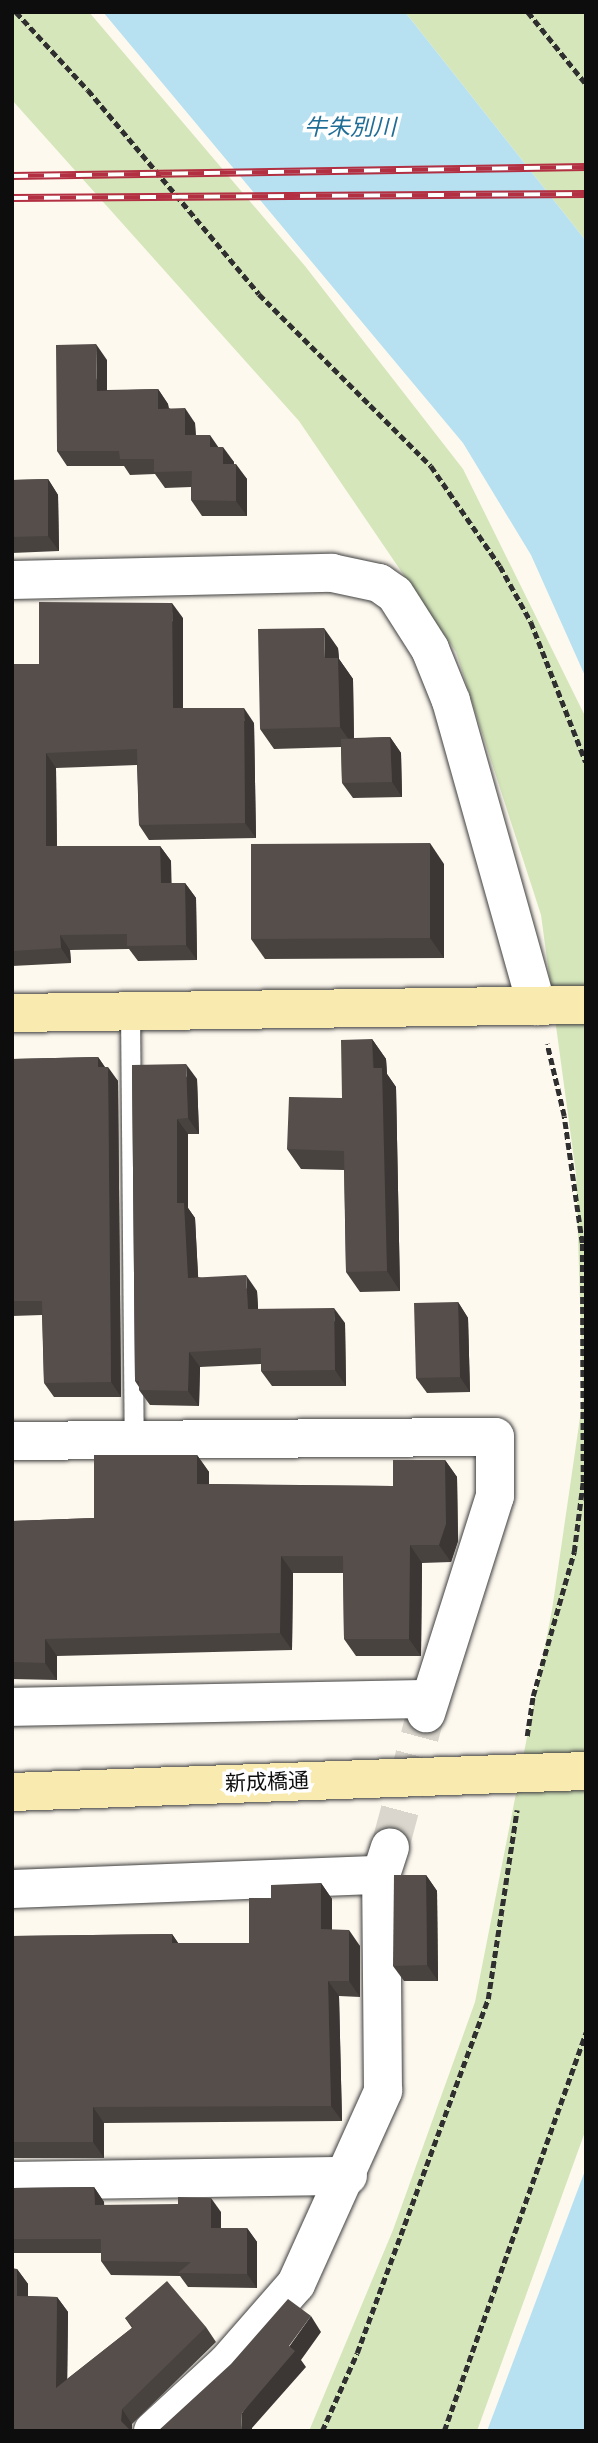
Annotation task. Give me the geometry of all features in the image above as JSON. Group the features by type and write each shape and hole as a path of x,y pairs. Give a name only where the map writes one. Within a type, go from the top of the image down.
{"street":[{"path":"12,580 332,573 379,583 395,594 430,649 450,701 537,1006"},
{"path":"12,1013 586,1004"},
{"path":"12,1441 495,1437 495,1496 428,1706 12,1707"},
{"name":"新成橋通","path":"12,1792 586,1771"},
{"path":"12,1889 386,1861 383,2091 348,2176 296,2284 228,2363 153,2431"},
{"path":"12,2181 348,2176"}],"lane":[{"path":"131,1011 134,1440"}],"path":[{"path":"16,12 88,90 259,294 432,466 500,566 531,622 586,761"},
{"path":"528,12 586,84"},
{"path":"322,2431 358,2353 488,1999 528,1772 533,1696 574,1552 584,1409 582,1243 564,1116 537,1006"},
{"path":"444,2431 586,2032"}],"green space":[{"path":"12,12 89,12 305,266 463,469 586,718 586,2129 477,2431 309,2431 393,2230 475,2002 552,1610 583,1397 576,1174 541,915 456,652 299,421 12,100"},
{"path":"405,12 586,12 586,241"}],"water":[{"name":"牛朱別川","path":"103,12 405,12 586,241 586,678 531,555 463,443"},
{"path":"586,2168 586,2431 487,2431"}],"building":[{"path":"96,344 97,391 158,389 158,409 185,408 185,435 210,435 210,447 223,447 223,464 236,464 236,501 191,500 192,471 154,472 154,459 120,459 119,451 57,451 56,345"},
{"path":"48,479 48,536 12,537 12,480"},
{"path":"39,602 172,603 173,708 244,708 245,823 139,825 137,749 46,753 46,846 160,846 161,883 185,883 186,945 127,946 127,934 60,935 61,948 12,951 12,664 39,664"},
{"path":"324,628 325,658 338,658 340,727 260,729 258,629"},
{"path":"390,737 392,782 342,783 341,739"},
{"path":"430,843 430,938 251,939 251,844"},
{"path":"372,1039 373,1068 382,1068 387,1271 346,1272 344,1151 287,1149 289,1097 342,1098 341,1040"},
{"path":"98,1057 98,1067 108,1067 111,1382 44,1383 42,1301 12,1301 12,1059"},
{"path":"186,1064 188,1118 177,1119 177,1203 184,1203 188,1278 246,1275 248,1309 334,1308 335,1370 261,1371 261,1348 189,1352 188,1391 139,1390 139,1381 135,1381 132,1065"},
{"path":"458,1302 460,1377 416,1378 414,1303"},
{"path":"94,1455 197,1455 197,1484 393,1486 393,1460 445,1460 446,1524 439,1545 410,1545 409,1639 344,1639 343,1556 281,1556 280,1633 45,1639 45,1663 12,1662 12,1521 94,1518"},
{"path":"394,1875 426,1875 427,1965 393,1966"},
{"path":"321,1883 321,1929 349,1930 349,1981 328,1981 331,2106 93,2107 93,2142 12,2142 12,1936 172,1934 172,1943 249,1943 249,1898 271,1898 271,1885"},
{"path":"94,2187 95,2205 178,2204 178,2197 211,2198 211,2228 247,2228 247,2274 178,2273 191,2262 101,2261 101,2239 12,2239 12,2188"},
{"path":"12,2268 17,2269 17,2296 57,2297 56,2388 133,2327 125,2318 167,2281 206,2327 122,2409 121,2421 131,2431 12,2431"},
{"path":"288,2299 311,2316 289,2346 295,2351 242,2413 241,2431 158,2431 231,2364"}],"tunnel":[{"path":"390,1847 426,1713"}],"railway":[{"path":"12,176 586,167"},
{"path":"12,198 586,194"}]}
